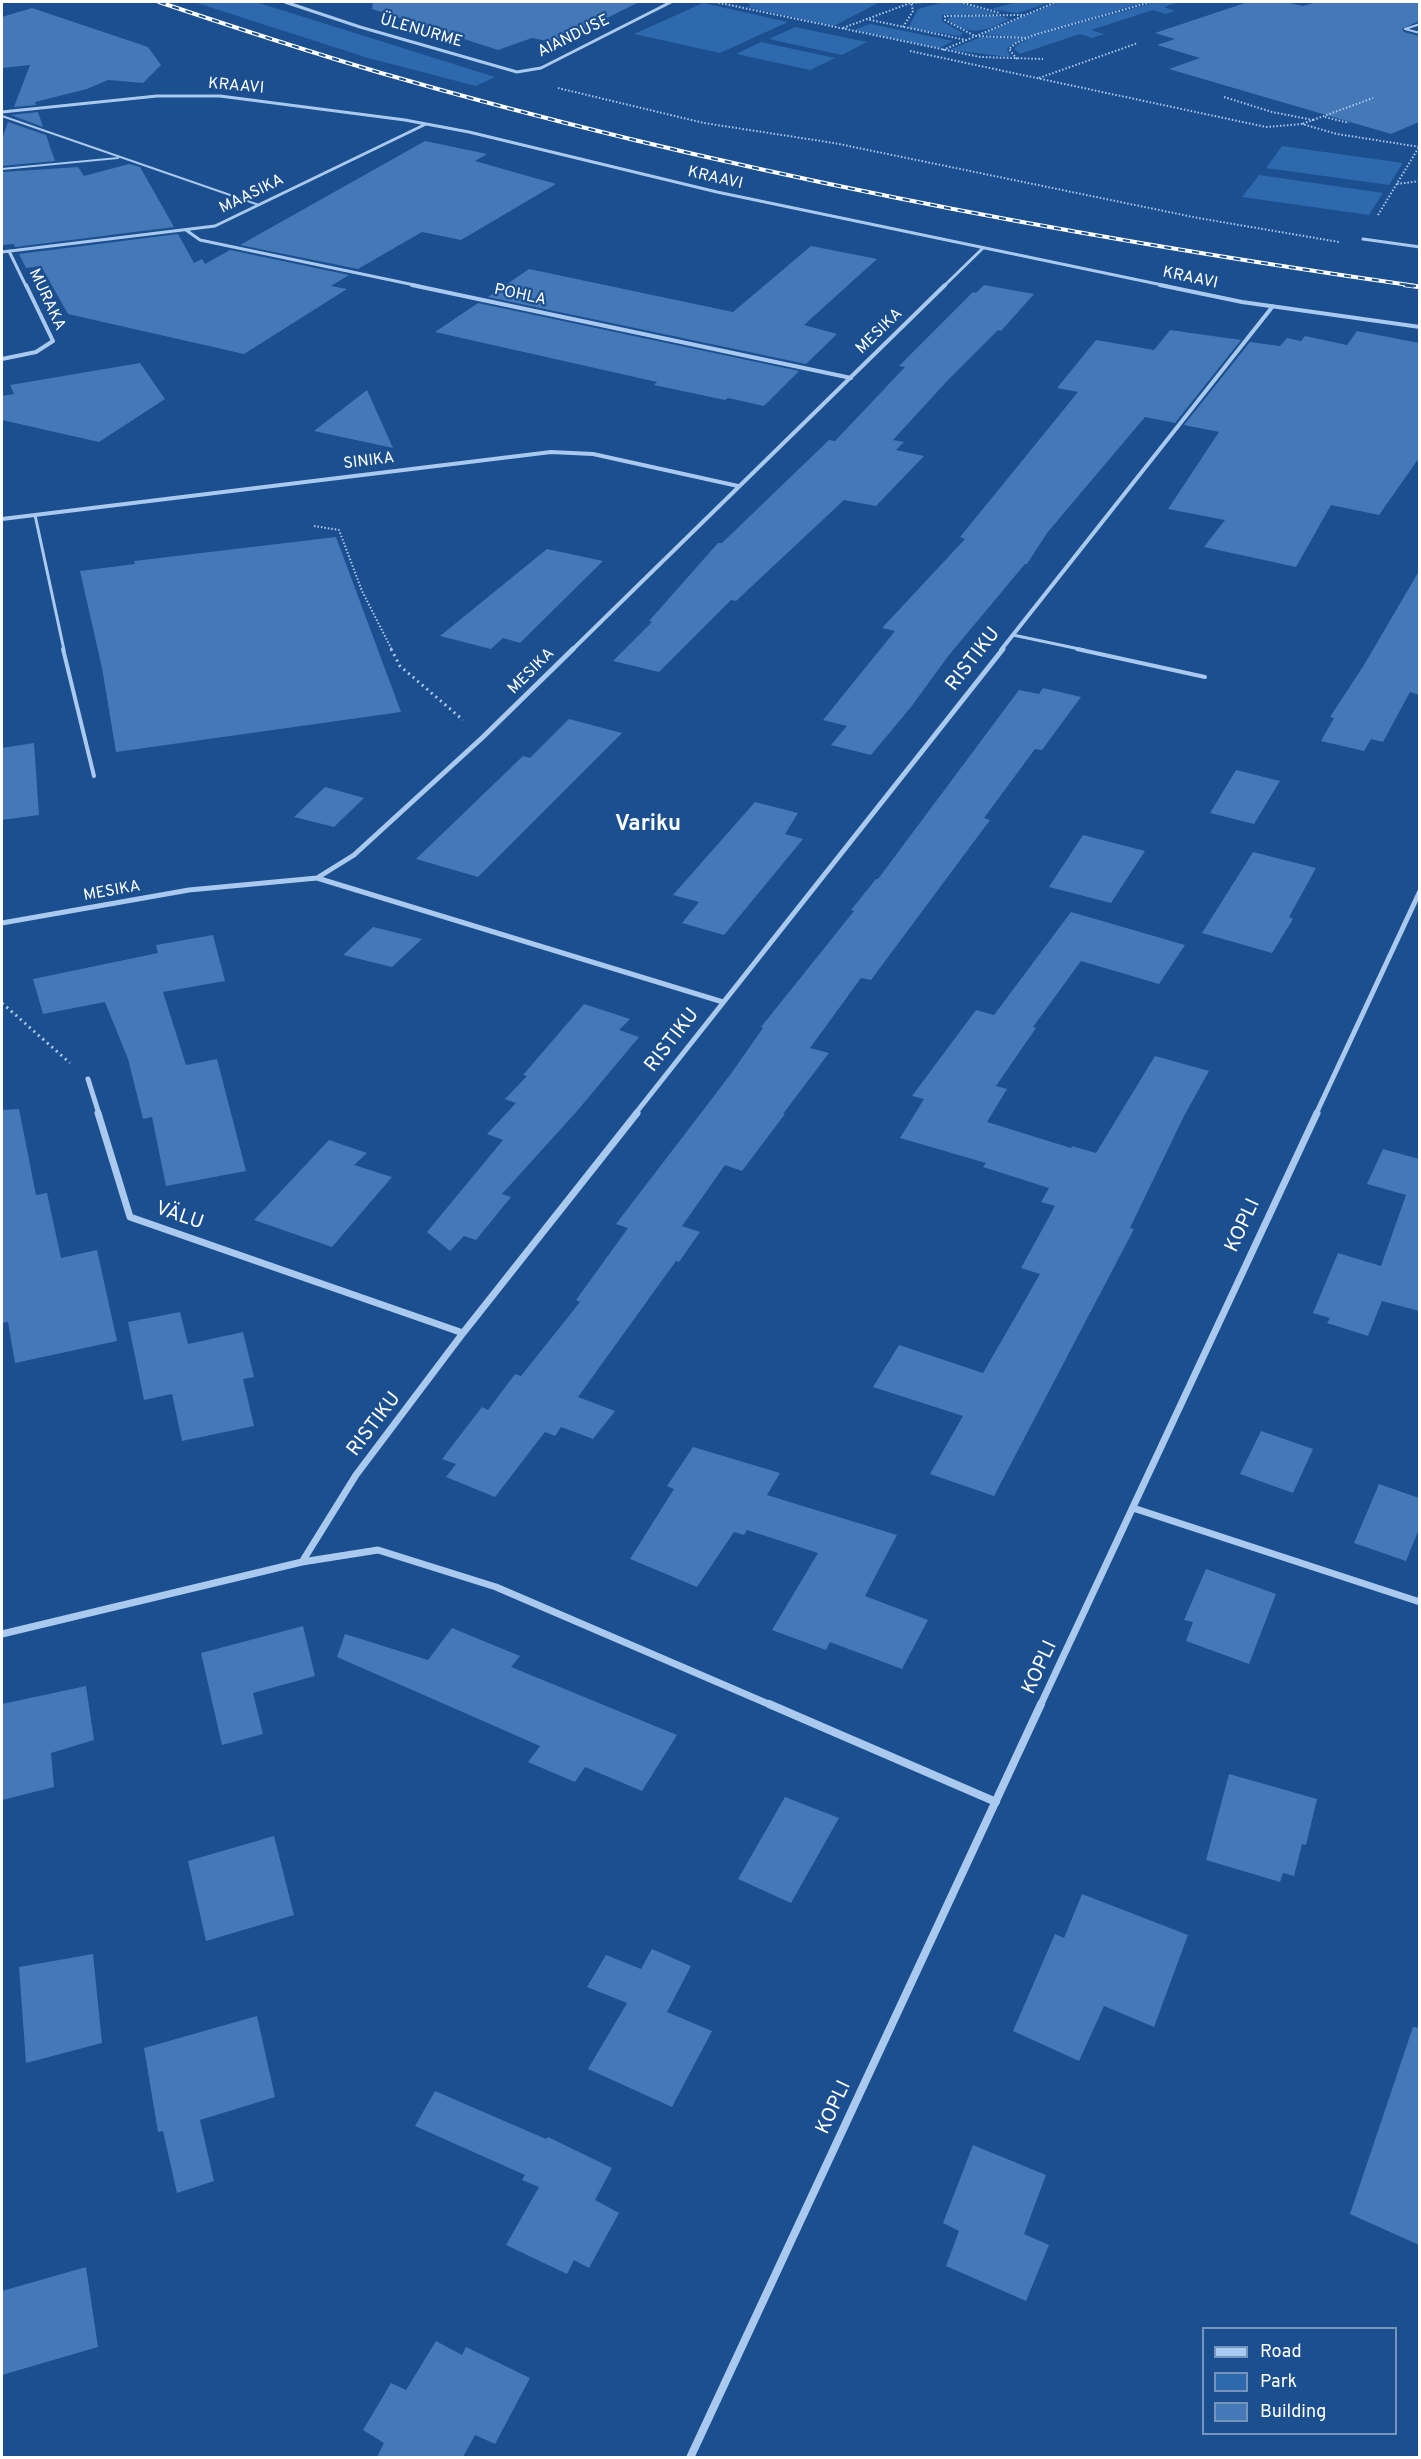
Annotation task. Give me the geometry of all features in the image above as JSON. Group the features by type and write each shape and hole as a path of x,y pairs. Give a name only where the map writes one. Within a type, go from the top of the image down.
{"street":[{"name":"ÜLENURME","path":"285,2 360,27 517,72"},
{"name":"AIANDUSE","path":"517,72 541,68 671,2"},
{"name":"KRAAVI","path":"2,114 157,96 220,96 427,123 717,192 1242,302 1419,327"},
{"name":"MAASIKA","path":"2,252 215,226 427,123"},
{"name":"POHLA","path":"186,230 200,240 851,378"},
{"path":"1363,239 1419,247"},
{"name":"MESIKA","path":"2,923 189,890 317,878 354,855 483,737 983,248"},
{"name":"MURAKA","path":"2,359 30,355 45,349 53,341 9,251"},
{"name":"RISTIKU","path":"302,1562 356,1475 463,1333 1273,306"},
{"name":"SINIKA","path":"2,519 551,452 592,454 738,486"},
{"path":"317,878 723,1002"},
{"name":"KOPLI","path":"690,2457 1419,891"},
{"name":"VÄLU","path":"88,1079 130,1217 463,1333"},
{"path":"1133,1508 1419,1602"},
{"path":"2,1634 302,1562 378,1550 496,1587 996,1802"}],"lane":[{"path":"1419,24 1405,29 1419,33"},
{"path":"2,114 259,205"},
{"path":"2,170 121,157"},
{"path":"35,515 76,708 94,776"},
{"path":"1013,635 1204,677"}],"path":[{"path":"715,2 980,57 1017,60 1043,59"},
{"path":"842,28 911,2 923,2"},
{"path":"903,28 913,11 911,2"},
{"path":"960,2 1006,15"},
{"path":"942,50 1056,2"},
{"path":"1017,60 1010,49 1027,38 1151,2"},
{"path":"1022,15 945,16 945,20 975,36 1027,38"},
{"path":"866,20 967,40"},
{"path":"1039,78 1138,43"},
{"path":"910,51 1266,127 1302,124 1373,98"},
{"path":"554,87 704,123 825,142 1198,218 1348,244"},
{"path":"1224,97 1272,112 1313,120"},
{"path":"1324,116 1349,123"},
{"path":"1302,124 1337,134 1419,147 1363,239"},
{"path":"1396,184 1419,181"},
{"path":"314,526 339,530 362,591 400,666 483,737"},
{"path":"2,1003 88,1079"}],"green space":[{"path":"194,2 256,2 495,77 476,86 368,58"},
{"path":"745,2 880,2 834,26 747,7 751,5"},
{"path":"944,2 957,2 997,14 942,15 942,21 963,33 960,36 908,28 918,9"},
{"path":"1017,2 1052,2 1017,13 991,9"},
{"path":"1059,2 1146,2 1024,38 982,34"},
{"path":"1157,2 1179,2 1164,7 1175,11 1165,14 1153,10 1091,30 1104,34 1092,38 1080,34 1020,54 1014,49 1033,36"},
{"path":"703,3 788,22 720,53 634,34"},
{"path":"954,16 999,16 1010,19 992,27 971,31 947,19"},
{"path":"870,24 953,41 939,48 854,30"},
{"path":"795,27 867,42 842,55 769,39"},
{"path":"981,37 1022,39 1007,48 1010,57 949,50"},
{"path":"761,42 835,58 810,70 736,54"},
{"path":"1282,146 1403,163 1389,185 1266,168"},
{"path":"1259,175 1383,193 1369,215 1242,197"}],"building":[{"path":"373,2 639,2 557,43 532,38 498,50 372,9"},
{"path":"1248,2 1285,2 1303,6 1317,2 1419,2 1419,21 1402,29 1404,32 1419,36 1419,122 1391,134 1169,69 1200,58 1157,45 1175,39 1155,33"},
{"path":"32,8 148,47 161,65 143,83 108,80 87,89 35,102 36,105 14,107 30,65 2,68 2,17"},
{"path":"38,112 43,127 11,115"},
{"path":"8,122 46,135 55,161 2,166 2,139"},
{"path":"425,141 487,154 475,161 556,184 461,240 422,232 358,269 240,245"},
{"path":"129,164 140,167 174,227 15,247 14,244 2,245 2,172 78,167 84,176"},
{"path":"178,234 194,263 202,259 205,264 230,250 349,275 331,286 347,289 244,354 68,314 41,266 26,268 19,254"},
{"path":"811,246 877,259 804,325 837,334 806,364 488,297 529,269 733,312"},
{"path":"984,285 1034,294 1001,331 998,330 948,380 893,440 904,442 896,450 924,456 876,506 844,500 736,601 731,600 659,672 613,661 652,622 649,621 718,543 722,543 829,440 835,441 905,367 899,366 973,292 976,293"},
{"path":"478,303 799,371 764,406 654,385 657,382 435,332"},
{"path":"1170,330 1241,340 1175,423 1145,417 1047,533 1027,564 949,655 911,707 871,755 831,745 847,726 823,720 895,631 882,628 965,539 960,537 1078,392 1057,388 1096,340 1154,350"},
{"path":"1357,331 1419,343 1419,458 1379,515 1331,505 1296,567 1204,547 1225,520 1168,509 1219,432 1184,425 1250,342 1280,346 1287,338 1301,341 1305,336 1347,345"},
{"path":"140,363 165,399 99,442 2,420 2,396 14,394 10,385"},
{"path":"367,390 393,448 314,431"},
{"path":"336,537 401,712 116,752 102,668 80,571 135,564 134,561"},
{"path":"547,549 603,561 520,643 503,638 491,649 440,636"},
{"path":"1419,571 1419,695 1410,692 1383,742 1371,739 1364,751 1321,741 1334,718 1330,717 1364,665"},
{"path":"1043,688 1081,697 1042,750 1035,749 984,818 990,820 871,980 861,978 810,1048 829,1053 742,1171 725,1165 682,1226 700,1232 679,1262 676,1261 578,1397 615,1411 593,1439 561,1427 555,1436 545,1432 495,1497 446,1477 456,1464 442,1459 482,1407 488,1410 515,1374 521,1376 580,1302 576,1300 628,1228 616,1224 730,1075 763,1028 761,1027 854,911 851,910 878,879 1019,690 1039,694"},
{"path":"569,719 622,733 478,877 416,859 523,756 530,758"},
{"path":"34,743 39,815 2,820 2,748"},
{"path":"1236,770 1280,781 1254,824 1210,813"},
{"path":"325,787 364,798 334,827 294,817"},
{"path":"755,802 798,813 785,834 803,839 724,935 682,923 699,902 673,895"},
{"path":"1083,835 1145,851 1111,903 1049,887"},
{"path":"1253,852 1316,868 1289,917 1293,919 1272,953 1202,933"},
{"path":"1071,912 1185,945 1159,984 1081,961 1033,1027 1036,1028 996,1086 1007,1089 987,1122 1071,1148 1072,1146 1096,1153 1155,1056 1209,1071 1184,1116 1130,1228 1134,1229 994,1496 930,1474 963,1416 873,1387 899,1345 983,1373 1040,1274 1021,1268 1055,1206 1041,1202 1049,1188 983,1167 986,1163 900,1138 924,1099 912,1096 976,1010 994,1015"},
{"path":"373,927 422,939 392,967 343,955"},
{"path":"213,935 225,981 163,992 186,1065 217,1059 246,1171 166,1186 152,1117 143,1119 128,1059 105,1002 43,1014 33,979 158,953 156,945"},
{"path":"584,1004 630,1019 619,1030 639,1037 578,1110 502,1194 511,1197 476,1240 464,1236 450,1251 427,1232 503,1140 487,1134 516,1103 505,1099 527,1076 523,1075"},
{"path":"19,1109 36,1195 47,1193 61,1258 97,1250 117,1341 15,1363 8,1322 2,1323 2,1110"},
{"path":"329,1140 367,1153 354,1165 392,1177 332,1247 254,1220"},
{"path":"1383,1149 1419,1159 1419,1311 1382,1301 1368,1336 1327,1323 1330,1318 1313,1313 1338,1253 1381,1266 1406,1195 1367,1184"},
{"path":"180,1312 188,1344 243,1332 254,1377 243,1379 254,1426 182,1441 172,1394 144,1400 128,1322"},
{"path":"1261,1431 1313,1449 1293,1493 1240,1474"},
{"path":"693,1447 780,1473 767,1495 897,1535 865,1596 928,1620 902,1669 830,1642 826,1650 772,1630 818,1553 747,1530 744,1535 734,1532 697,1587 630,1559 674,1489 667,1486"},
{"path":"1379,1484 1419,1498 1419,1529 1406,1561 1354,1543"},
{"path":"1206,1569 1276,1594 1249,1664 1186,1641 1193,1622 1184,1620"},
{"path":"303,1626 315,1676 253,1693 263,1734 222,1745 201,1653"},
{"path":"452,1628 520,1656 511,1667 677,1735 642,1791 585,1767 575,1782 528,1762 540,1746 337,1657 345,1634 428,1660"},
{"path":"86,1686 94,1740 51,1753 54,1787 2,1800 2,1704"},
{"path":"1229,1774 1317,1799 1306,1845 1302,1844 1294,1876 1283,1873 1280,1882 1206,1860"},
{"path":"785,1797 839,1818 791,1903 738,1879"},
{"path":"274,1836 294,1915 206,1941 188,1861"},
{"path":"1082,1894 1188,1935 1154,2027 1104,2006 1079,2061 1013,2031 1055,1934 1064,1938"},
{"path":"652,1949 691,1966 667,2012 712,2031 672,2107 588,2069 627,2003 587,1987 606,1955 641,1969"},
{"path":"93,1954 102,2043 26,2063 19,1967"},
{"path":"257,2016 275,2097 200,2120 214,2181 177,2193 163,2131 158,2132 144,2048"},
{"path":"1413,2027 1419,2028 1419,2245 1350,2214"},
{"path":"435,2091 546,2139 548,2137 612,2168 595,2200 619,2213 589,2268 574,2260 567,2274 506,2245 539,2187 522,2180 525,2175 415,2126"},
{"path":"973,2145 1046,2175 1024,2234 1049,2245 1026,2301 946,2266 959,2231 943,2223"},
{"path":"86,2267 98,2347 2,2375 2,2291"},
{"path":"436,2341 462,2355 466,2347 530,2378 495,2444 475,2435 463,2457 377,2457 384,2443 363,2430 391,2383 406,2390"}],"railway":[{"path":"159,2 381,73 637,141 765,170 895,198 1025,222 1285,267 1416,286"},
{"path":"1405,285 1420,287"}],"district":[{"name":"Variku","path":"648,826"}]}
